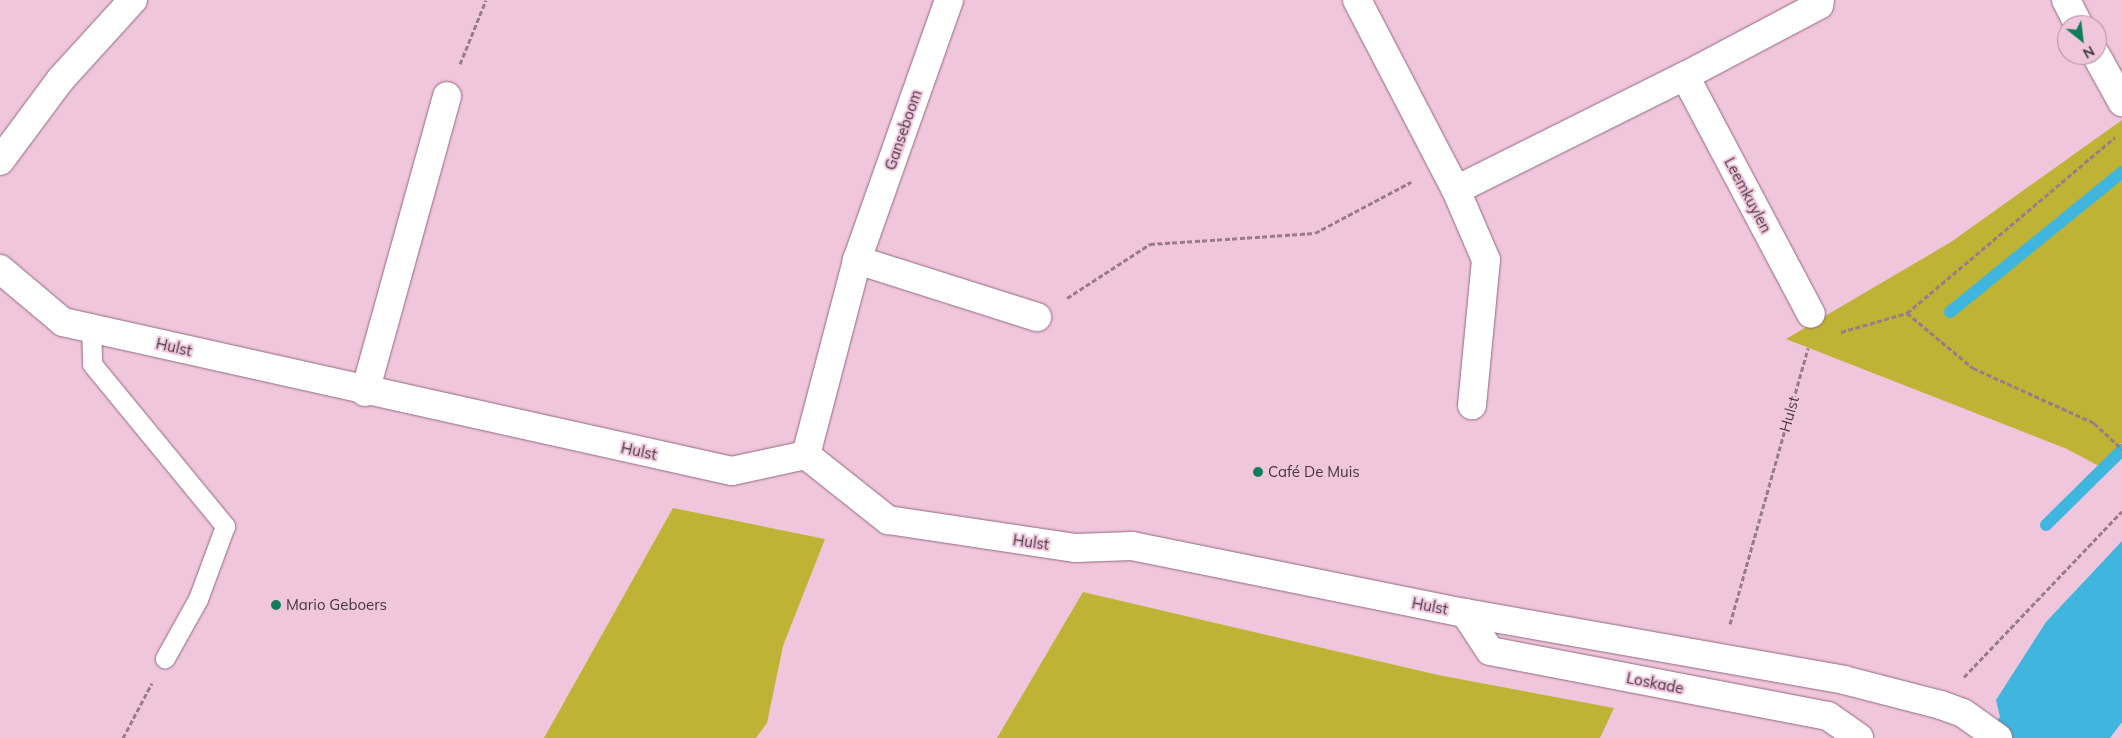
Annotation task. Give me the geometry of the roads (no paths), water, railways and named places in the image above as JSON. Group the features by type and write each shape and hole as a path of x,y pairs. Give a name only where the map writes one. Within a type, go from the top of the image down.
{"street":[{"path":"0,161 61,79 133,0"},
{"name":"Ganseboom","path":"806,455 857,260 949,0"},
{"path":"1357,0 1456,190 1486,260 1472,405"},
{"path":"1456,190 1685,76 1819,5 1820,0"},
{"path":"2066,0 2074,15"},
{"path":"2102,65 2122,102"},
{"name":"Leemkuylen","path":"1685,76 1810,314"},
{"path":"365,392 447,96"},
{"path":"857,260 1037,317"},
{"name":"Hulst","path":"0,269 63,322 365,392 732,471 806,455 888,520 1076,548 1132,546 1465,613 1720,660 1844,680 1952,709 1998,738"},
{"name":"Loskade","path":"1465,613 1490,651 1828,716 1859,738"}],"lane":[{"path":"91,328 92,364 225,526 198,599 165,658"}],"water":[{"path":"2122,541 2122,722 2110,738 1985,738 2000,717 1996,700 2046,622"}],"waterway":[{"path":"1950,312 2122,172"},
{"path":"2046,525 2122,450"}],"place":[{"name":"Café De Muis","path":"1258,472"},
{"name":"Mario Geboers","path":"276,605"}]}
